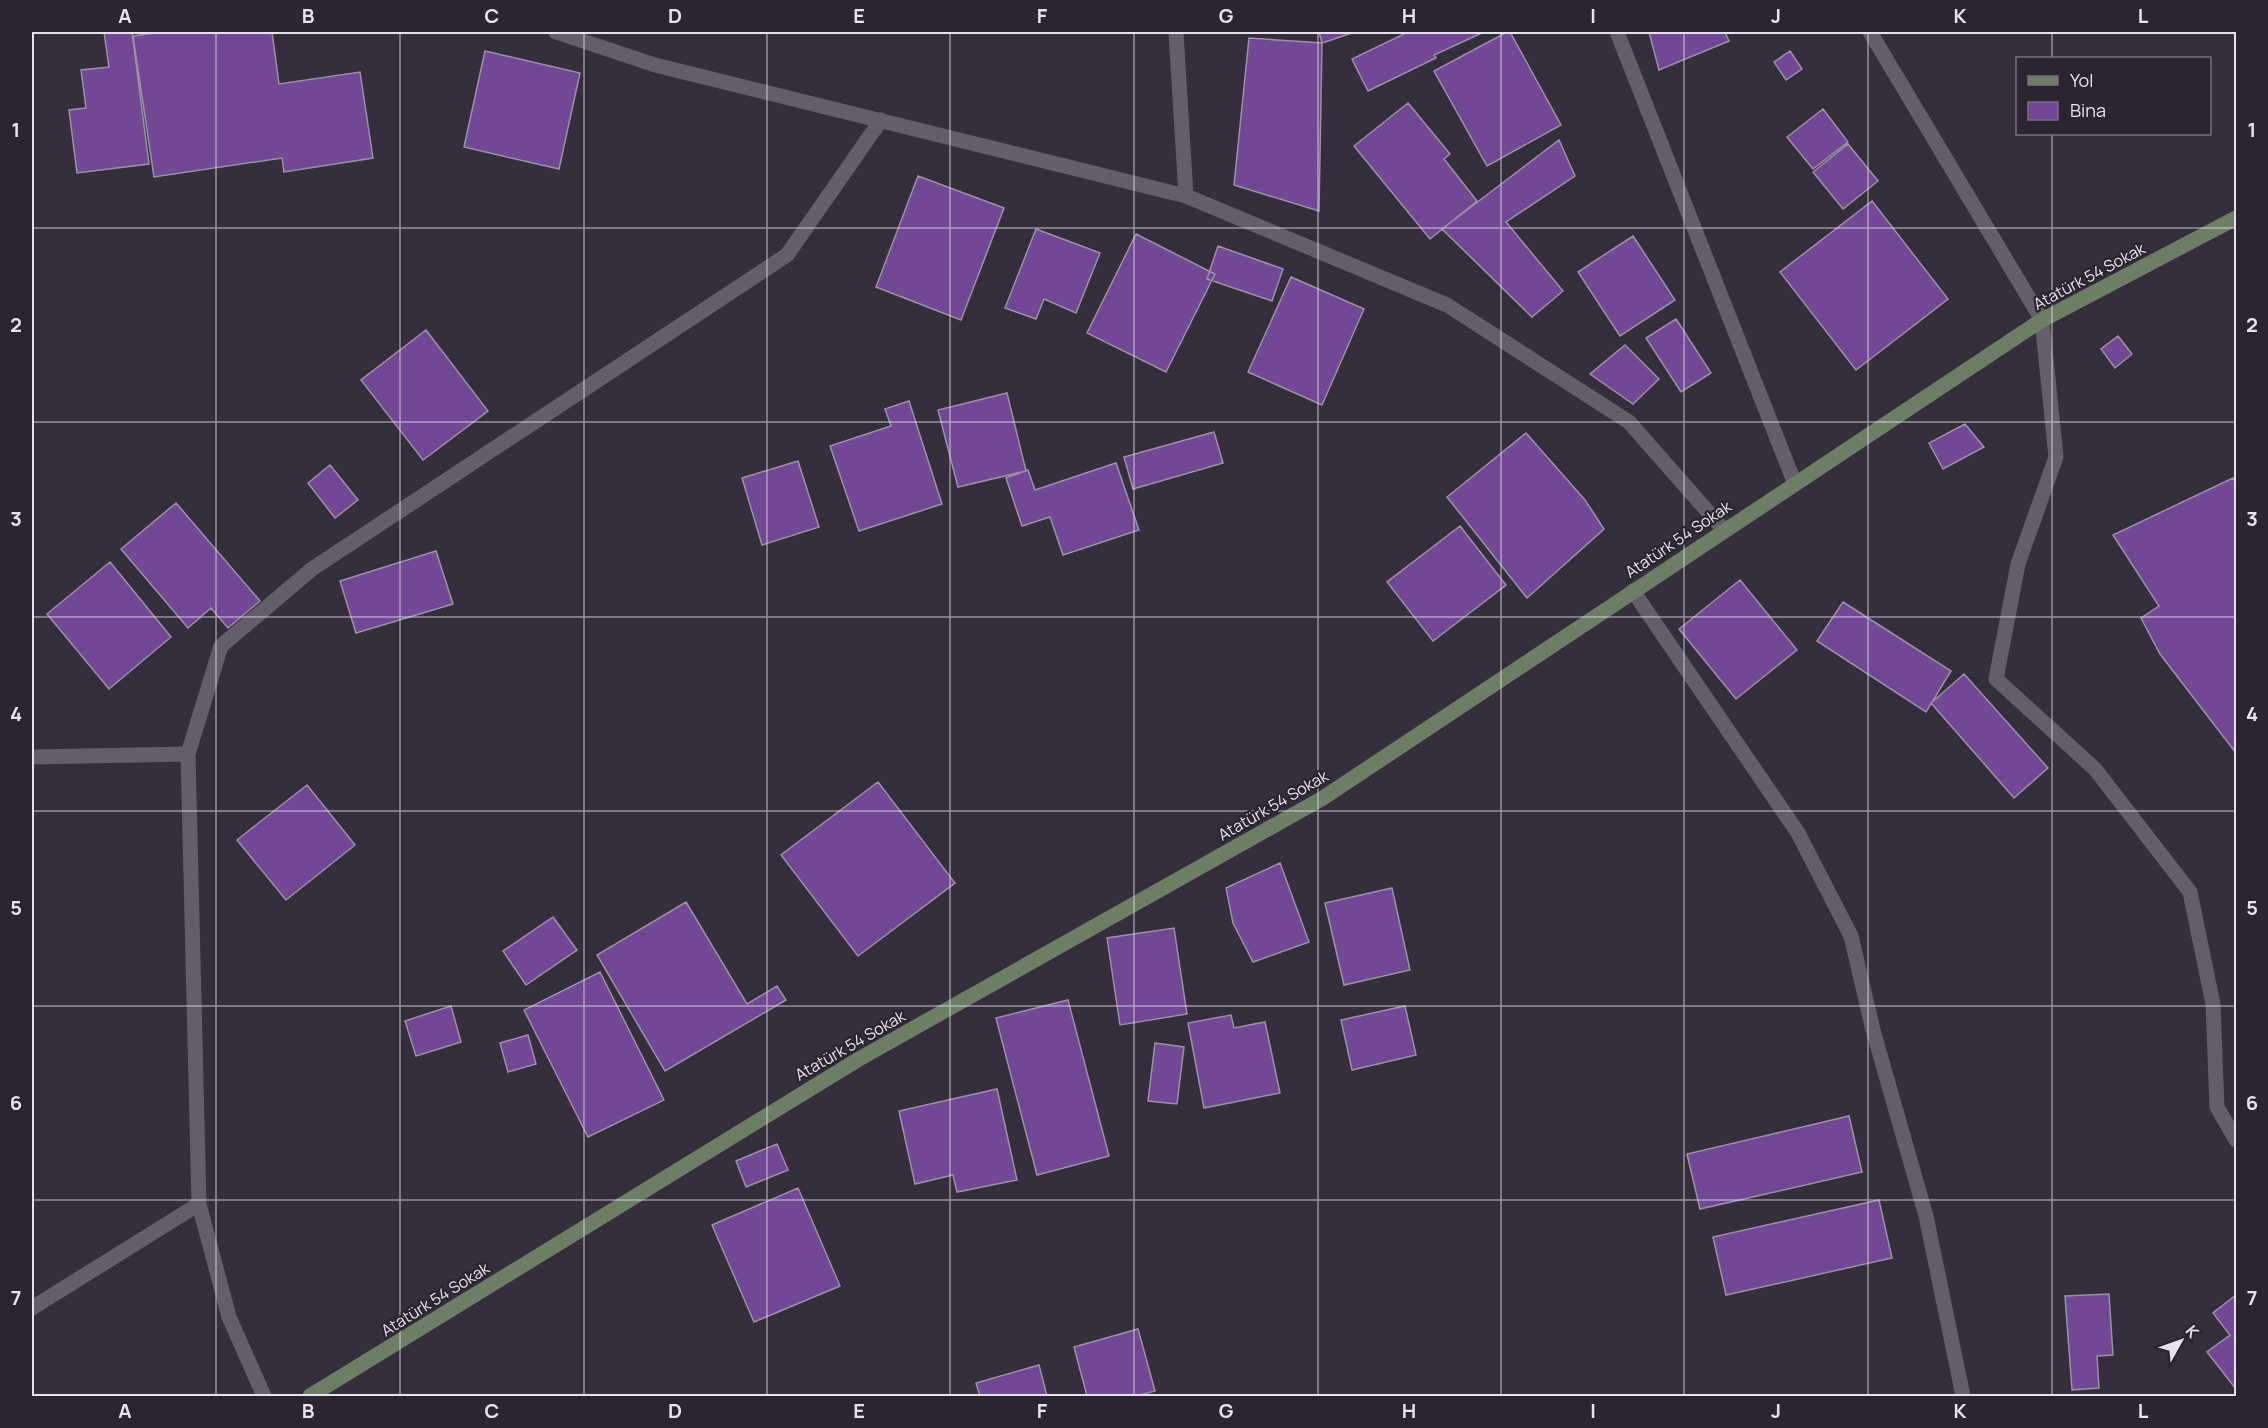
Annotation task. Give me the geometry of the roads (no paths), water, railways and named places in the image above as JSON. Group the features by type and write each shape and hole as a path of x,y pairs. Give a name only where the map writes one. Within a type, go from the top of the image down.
{"street":[{"path":"556,32 655,65 1186,196 1447,305 1629,422 1724,530"},
{"path":"1176,32 1186,196"},
{"path":"1617,32 1795,484"},
{"path":"1870,32 2042,320 2056,457 2018,564 1996,679 2095,769 2190,892 2213,1004 2217,1107 2236,1140"},
{"path":"264,1396 230,1317 199,1204 188,754 221,646 312,569 787,255 881,120"},
{"name":"Atatürk 54 Sokak","path":"310,1396 859,1059 1323,798 2042,320 2236,218"},
{"path":"1633,591 1798,833 1851,936 1873,1030 1926,1216 1964,1396"},
{"path":"32,757 188,754"},
{"path":"32,1308 199,1204"}]}
